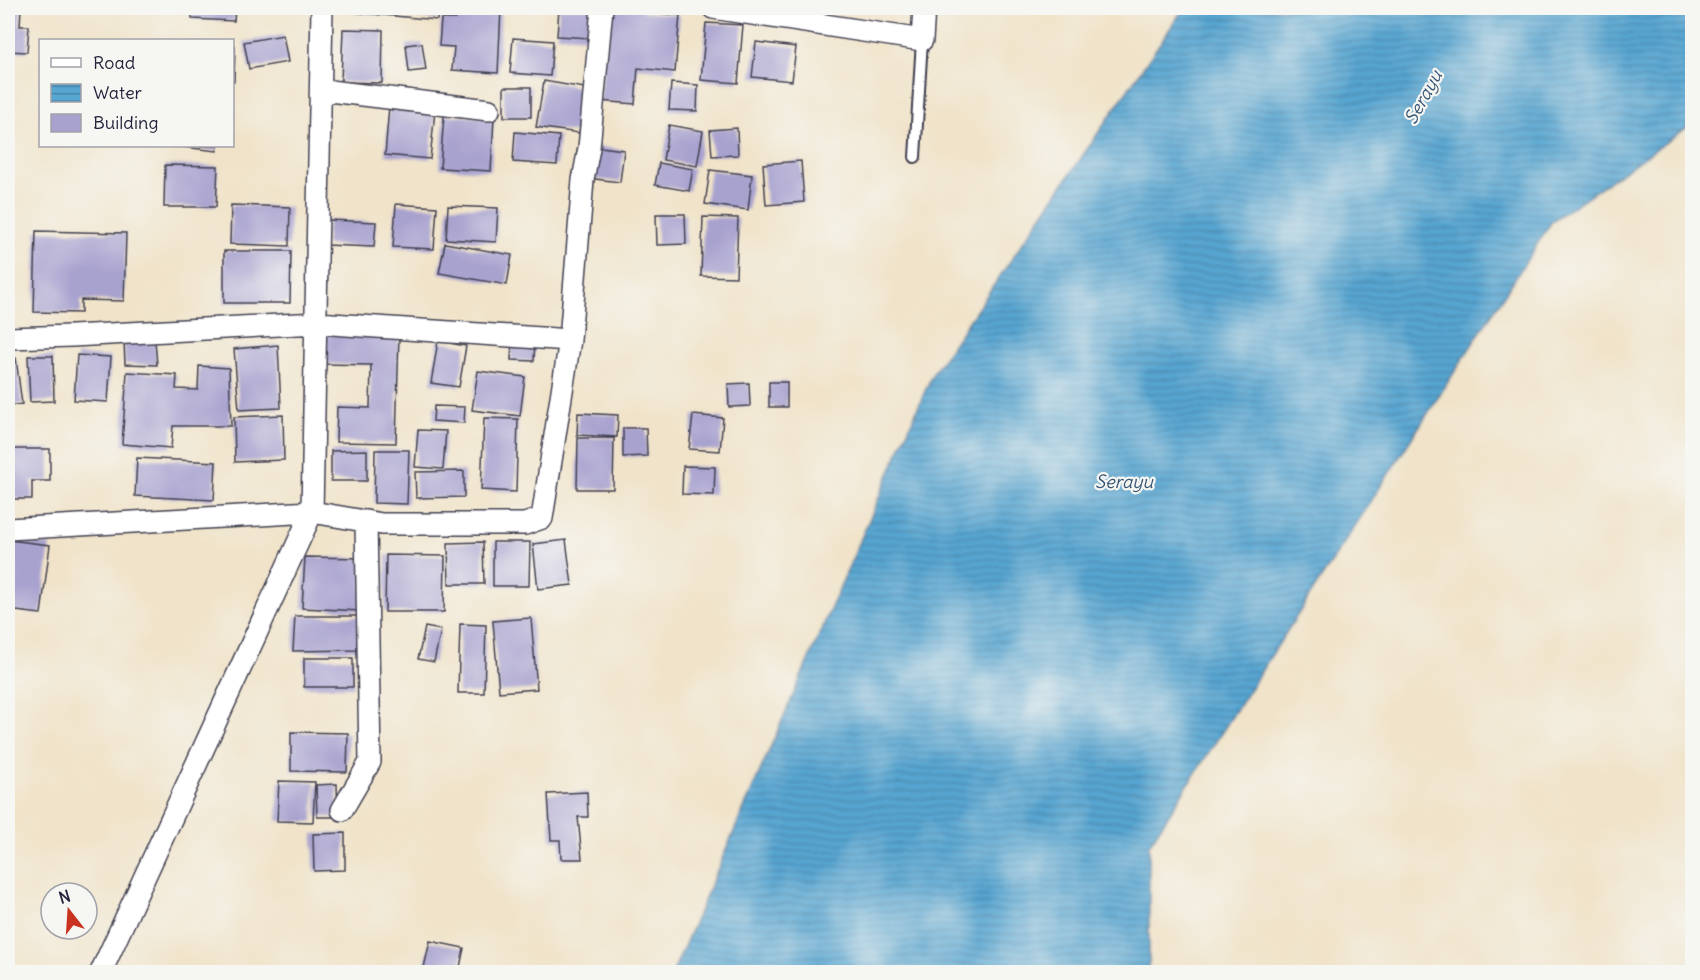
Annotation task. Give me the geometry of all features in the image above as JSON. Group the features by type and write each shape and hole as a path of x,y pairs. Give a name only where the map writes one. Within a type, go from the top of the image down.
{"street":[{"path":"101,972 312,512 322,8"},
{"path":"8,530 312,512 382,524 525,524 542,518 570,340 583,180 589,148 602,8"},
{"path":"713,8 922,39 924,8"},
{"path":"321,90 489,111"},
{"path":"8,338 317,323 570,340"},
{"path":"342,810 370,762 366,521"}],"lane":[{"path":"915,157 922,39"}],"water":[{"name":"Serayu","path":"1184,8 1692,8 1692,124 1552,221 1149,845 1149,972 673,972 932,375"}],"building":[{"path":"8,8 21,8 20,26 29,26 27,52 8,51"},
{"path":"192,8 235,8 234,21 192,19"},
{"path":"352,8 438,8 437,20 352,12"},
{"path":"456,8 501,8 498,73 452,70 454,47 439,46 441,19 455,19"},
{"path":"559,8 592,8 590,38 557,36"},
{"path":"609,8 643,8 643,12 680,15 675,72 638,68 635,104 600,101"},
{"path":"706,23 743,25 738,83 701,80"},
{"path":"343,29 383,30 382,83 341,82"},
{"path":"283,35 288,62 249,69 244,42"},
{"path":"513,38 553,41 550,76 510,73"},
{"path":"756,42 796,47 792,81 752,77"},
{"path":"422,43 426,70 409,72 406,45"},
{"path":"544,81 585,88 579,133 536,127"},
{"path":"671,83 698,85 697,111 669,110"},
{"path":"504,87 531,87 531,117 504,117"},
{"path":"389,106 435,111 430,159 385,155"},
{"path":"444,115 494,118 491,171 440,168"},
{"path":"669,125 703,131 697,166 663,160"},
{"path":"737,128 738,155 712,156 710,130"},
{"path":"515,132 559,136 557,165 513,162"},
{"path":"592,146 624,150 620,182 587,178"},
{"path":"183,147 218,147 217,151"},
{"path":"801,161 804,202 766,205 763,164"},
{"path":"659,163 693,169 689,191 655,185"},
{"path":"165,165 218,166 216,207 164,207"},
{"path":"710,170 752,175 748,210 705,204"},
{"path":"396,204 437,207 434,249 393,247"},
{"path":"231,205 290,207 289,246 230,244"},
{"path":"448,206 498,208 496,242 446,239"},
{"path":"656,214 685,214 686,244 657,245"},
{"path":"703,217 738,218 736,277 701,276"},
{"path":"328,220 376,222 374,247 326,245"},
{"path":"36,231 126,233 124,301 81,300 81,313 34,312"},
{"path":"445,243 512,255 507,285 439,273"},
{"path":"224,251 291,251 290,303 224,303"},
{"path":"324,332 399,333 396,443 336,442 337,407 370,408 371,365 323,364"},
{"path":"512,339 535,340 534,361 511,360"},
{"path":"155,341 157,365 125,364 124,342"},
{"path":"438,341 466,346 459,387 431,383"},
{"path":"278,345 281,408 239,410 234,349"},
{"path":"77,355 111,357 108,402 74,400"},
{"path":"28,356 53,356 54,401 30,402"},
{"path":"16,358 22,404 8,406 8,359"},
{"path":"199,366 229,368 231,426 173,426 171,448 122,444 127,372 177,375 176,389 198,390"},
{"path":"478,371 525,377 520,416 472,410"},
{"path":"769,382 787,382 787,407 769,407"},
{"path":"749,383 750,406 729,407 728,384"},
{"path":"434,406 465,407 464,423 433,421"},
{"path":"578,413 618,415 617,437 577,435"},
{"path":"283,415 284,460 235,462 234,417"},
{"path":"693,415 723,418 720,451 689,449"},
{"path":"484,418 518,419 516,492 481,490"},
{"path":"623,428 646,428 647,456 623,457"},
{"path":"418,430 446,431 443,469 415,467"},
{"path":"578,438 614,438 613,489 577,489"},
{"path":"8,449 50,449 50,481 32,481 32,499 8,499"},
{"path":"367,450 367,481 331,481 331,451"},
{"path":"375,450 409,450 407,504 374,503"},
{"path":"137,458 216,462 214,500 135,496"},
{"path":"683,466 715,467 714,495 682,494"},
{"path":"464,471 464,497 416,498 415,472"},
{"path":"8,540 50,545 41,614 8,610"},
{"path":"566,540 572,585 538,589 533,544"},
{"path":"483,542 484,584 449,584 448,543"},
{"path":"493,542 530,542 529,586 493,586"},
{"path":"386,555 445,556 444,612 385,612"},
{"path":"305,557 363,558 361,611 302,608"},
{"path":"295,616 358,616 359,650 293,651"},
{"path":"531,618 537,689 499,692 493,621"},
{"path":"460,624 486,625 484,693 458,693"},
{"path":"425,627 441,630 434,662 418,659"},
{"path":"304,658 353,658 353,687 304,687"},
{"path":"291,732 348,733 347,772 291,771"},
{"path":"279,781 315,782 313,822 277,821"},
{"path":"337,784 338,817 317,817 316,785"},
{"path":"587,792 588,817 578,817 582,859 561,859 560,840 551,840 548,794"},
{"path":"345,833 345,870 314,871 313,834"},
{"path":"430,941 464,948 459,972 423,972"}]}
